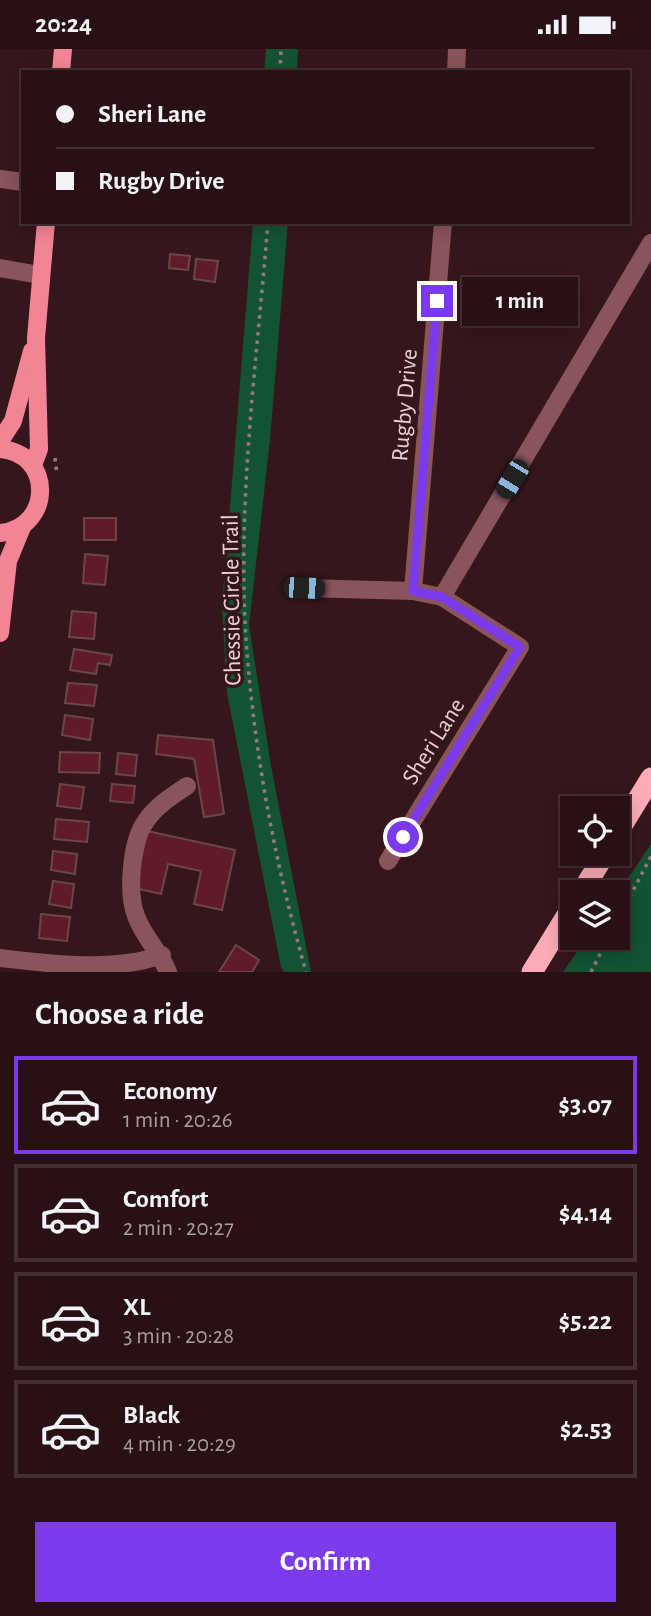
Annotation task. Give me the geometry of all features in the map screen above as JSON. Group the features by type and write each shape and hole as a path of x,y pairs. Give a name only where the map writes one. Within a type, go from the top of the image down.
{"highway":[{"path":"630,812 651,778"},
{"path":"533,972 560,927"}],"main road":[{"path":"61,70 63,49"},
{"path":"33,465 39,449 36,338 46,224"},
{"path":"0,441 13,421 36,338"},
{"path":"0,449 22,456 33,465 40,477 41,498 33,517 22,527 8,561 0,633"},
{"path":"0,533 22,527"}],"street":[{"path":"456,70 457,49"},
{"path":"0,179 21,182"},
{"name":"Rugby Drive","path":"413,591 443,224"},
{"path":"304,588 413,591 442,597 651,243"},
{"path":"0,268 40,275"},
{"name":"Sheri Lane","path":"388,860 520,647 442,597"},
{"path":"0,958 106,969 165,964 136,919 131,877 139,832 169,798 187,786"}],"path":[{"path":"280,70 281,49"},
{"name":"Chessie Circle Trail","path":"268,224 246,501 246,638 259,761 270,827 306,972"},
{"path":"630,897 651,856"},
{"path":"591,972 602,950"}],"green space":[{"path":"266,49 298,49 297,70 264,70"},
{"path":"253,224 288,224 270,440 249,625 271,766 311,972 284,972 281,967 227,693 222,606"},
{"path":"651,844 651,972 563,972 579,950 630,950 630,880 627,880"}],"building":[{"path":"170,254 190,256 188,270 169,268"},
{"path":"196,259 218,261 215,282 194,279"},
{"path":"84,518 116,518 116,540 84,540"},
{"path":"85,554 108,556 105,585 83,583"},
{"path":"72,611 96,613 94,639 69,637"},
{"path":"74,649 112,655 110,665 98,663 96,674 70,670"},
{"path":"68,683 97,685 94,706 65,703"},
{"path":"65,715 93,719 90,740 62,735"},
{"path":"158,735 213,740 224,814 204,817 194,759 156,754"},
{"path":"60,752 100,753 99,773 59,772"},
{"path":"118,753 137,755 135,776 116,774"},
{"path":"60,784 84,787 81,809 57,806"},
{"path":"112,784 135,786 133,803 110,801"},
{"path":"56,819 89,822 87,842 54,839"},
{"path":"147,831 235,850 222,910 194,904 201,871 168,864 161,894 135,888"},
{"path":"53,851 77,854 75,874 51,870"},
{"path":"53,881 74,884 71,908 49,904"},
{"path":"41,914 70,917 67,941 39,938"},
{"path":"236,945 259,960 252,972 219,972"}],"route":[{"path":"403,837 520,647 442,597 413,591 437,301"}]}
